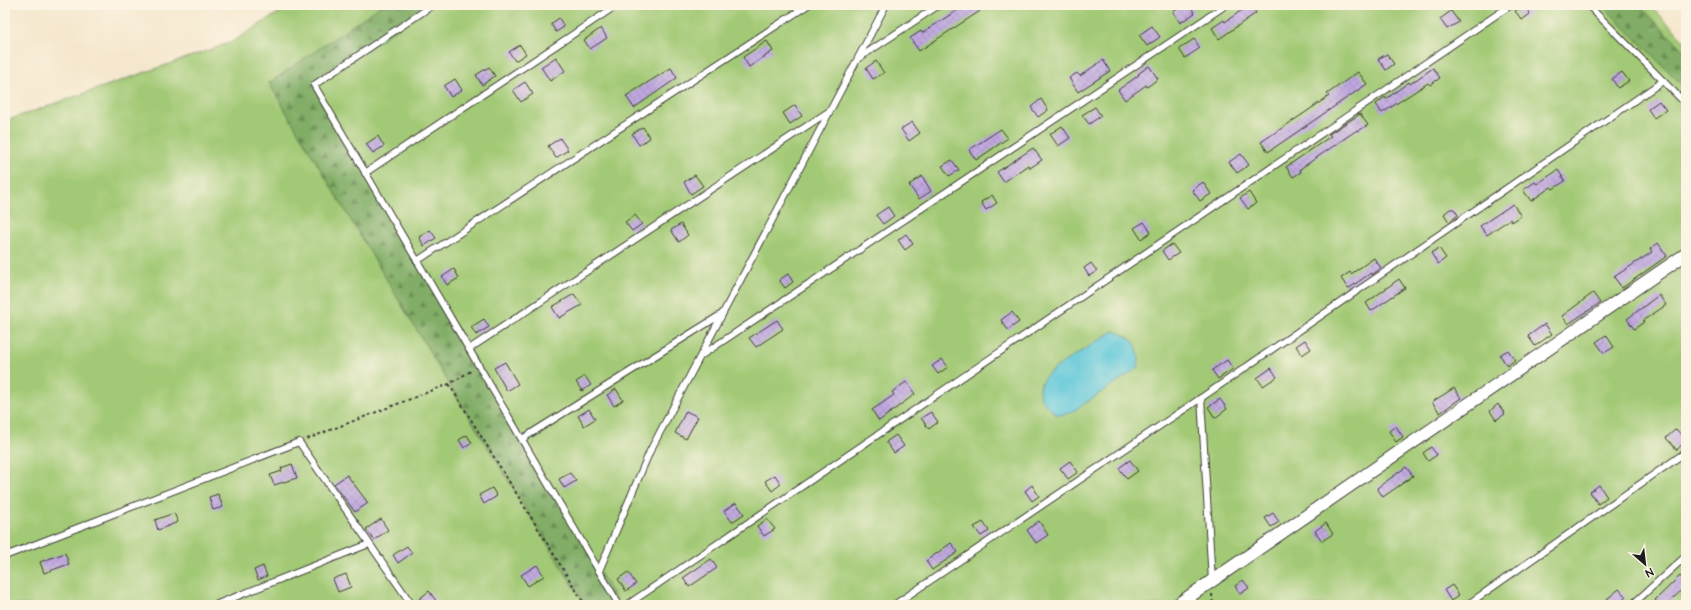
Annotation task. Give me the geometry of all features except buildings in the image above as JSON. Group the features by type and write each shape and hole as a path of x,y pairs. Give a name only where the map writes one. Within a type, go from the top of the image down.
{"street":[{"path":"1177,605 1686,254"}],"lane":[{"path":"433,5 314,85 619,605"},
{"path":"365,173 617,5"},
{"path":"417,261 808,5"},
{"path":"600,571 650,451 886,5"},
{"path":"858,58 939,5"},
{"path":"701,356 1226,5"},
{"path":"627,605 1510,5"},
{"path":"1588,5 1686,104"},
{"path":"894,605 1201,398 1663,81"},
{"path":"469,349 830,111"},
{"path":"522,439 723,313"},
{"path":"1201,398 1212,581"},
{"path":"5,556 298,442 412,605"},
{"path":"1467,605 1686,452"},
{"path":"215,605 369,544"},
{"path":"1632,605 1686,556"}],"path":[{"path":"298,442 449,384 479,366"},
{"path":"449,384 585,605"}],"green space":[{"path":"291,5 1650,5 1686,42 1686,605 5,605 5,121 232,42"},
{"path":"382,5 432,5 314,85 619,605 585,605 449,384 269,83"},
{"path":"1602,5 1639,5 1686,53 1686,89"}],"water":[{"path":"1114,331 1127,337 1135,344 1139,360 1138,368 1070,413 1058,415 1047,406 1041,397 1039,389 1042,382 1047,375 1064,362"}]}
